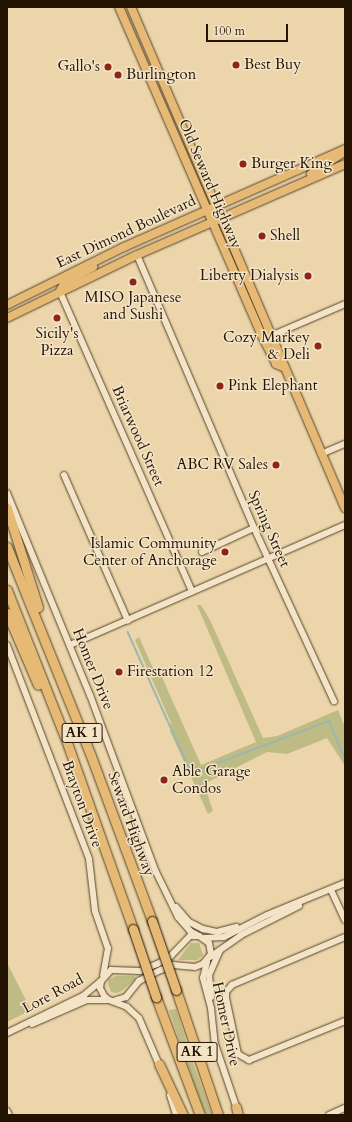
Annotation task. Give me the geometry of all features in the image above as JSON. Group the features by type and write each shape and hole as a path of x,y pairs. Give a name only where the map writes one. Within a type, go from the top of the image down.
{"highway":[{"path":"7,508 59,673"},
{"name":"Seward Highway","path":"7,547 59,673 152,921 218,1115"},
{"name":"AK 1","path":"7,590 86,795 156,997 200,1115"},
{"path":"7,613 86,795"},
{"path":"159,1064 183,1115"}],"main road":[{"name":"Old Seward Highway","path":"120,7 238,283 276,364 283,367"},
{"name":"Old Seward Highway","path":"131,7 215,206 273,335 284,361 283,367 345,508"},
{"path":"123,16 146,56 153,60"},
{"path":"279,193 329,164 345,150"},
{"name":"East Dimond Boulevard","path":"7,305 117,250 345,150"},
{"name":"East Dimond Boulevard","path":"7,318 137,255 345,164"},
{"path":"60,292 65,282 117,250"},
{"path":"238,283 251,301 265,329 273,335"}],"street":[{"name":"Spring Street","path":"137,255 254,528 334,701"},
{"name":"Briarwood Street","path":"60,292 192,591"},
{"path":"273,335 345,304"},
{"path":"321,454 345,444"},
{"path":"64,475 128,621"},
{"name":"Homer Drive","path":"7,493 70,645 164,890 182,923 202,937"},
{"path":"70,645 345,525"},
{"path":"202,552 254,528"},
{"name":"Brayton Drive","path":"7,644 89,859 94,911 108,948 102,979"},
{"path":"164,890 185,918 203,929 222,931 255,920 345,883"},
{"path":"331,890 345,920"},
{"path":"111,1000 126,997 139,981 161,970 178,965 198,966 209,959 223,946 318,895"},
{"path":"202,937 221,938 255,920"},
{"name":"Lore Road","path":"17,1029 89,992 114,969 135,971 148,968 171,956 188,937 202,937"},
{"path":"202,937 210,946 209,959"},
{"path":"345,937 236,983 229,987 226,998 238,1054 244,1059 254,1059 345,1021"},
{"path":"211,1008 210,975 223,946"},
{"name":"Homer Drive","path":"209,959 203,978 211,1008 218,1056 238,1112"},
{"path":"102,979 101,991 111,1000 127,1007 139,1018 159,1064 176,1115"},
{"name":"Lore Road","path":"7,1033 59,1014 87,1000 111,1000"},
{"path":"329,1115 345,1108"},
{"path":"7,1111 9,1115"}],"shaded area":[{"path":"197,605 201,605 210,620 263,738 277,736 338,710 345,727 345,766 327,738 287,754 267,752 204,784 213,811 208,814 170,731 171,723 135,640 139,637 153,668 161,675 201,765 256,742"},
{"path":"191,943 199,943 203,955 197,960 178,960"},
{"path":"7,963 31,1010 7,1022"},
{"path":"116,976 134,976 136,978 122,991 116,993 111,992 108,984 109,979"},
{"path":"176,1009 192,1060 212,1115 206,1115 169,1010"}],"waterway":[{"path":"128,632 189,768 205,768 329,721 345,758"}],"place":[{"name":"Best Buy","path":"236,65"},
{"name":"Gallo's","path":"108,67"},
{"name":"Burlington","path":"118,75"},
{"name":"Burger King","path":"243,164"},
{"name":"Shell","path":"262,236"},
{"name":"Liberty Dialysis","path":"308,276"},
{"name":"MISO Japanese and Sushi","path":"133,282"},
{"name":"Sicily's Pizza","path":"57,318"},
{"name":"Cozy Markey & Deli","path":"318,346"},
{"name":"Pink Elephant","path":"220,386"},
{"name":"ABC RV Sales","path":"276,465"},
{"name":"Islamic Community Center of Anchorage","path":"225,552"},
{"name":"Firestation 12","path":"119,672"},
{"name":"Able Garage Condos","path":"164,780"}]}
